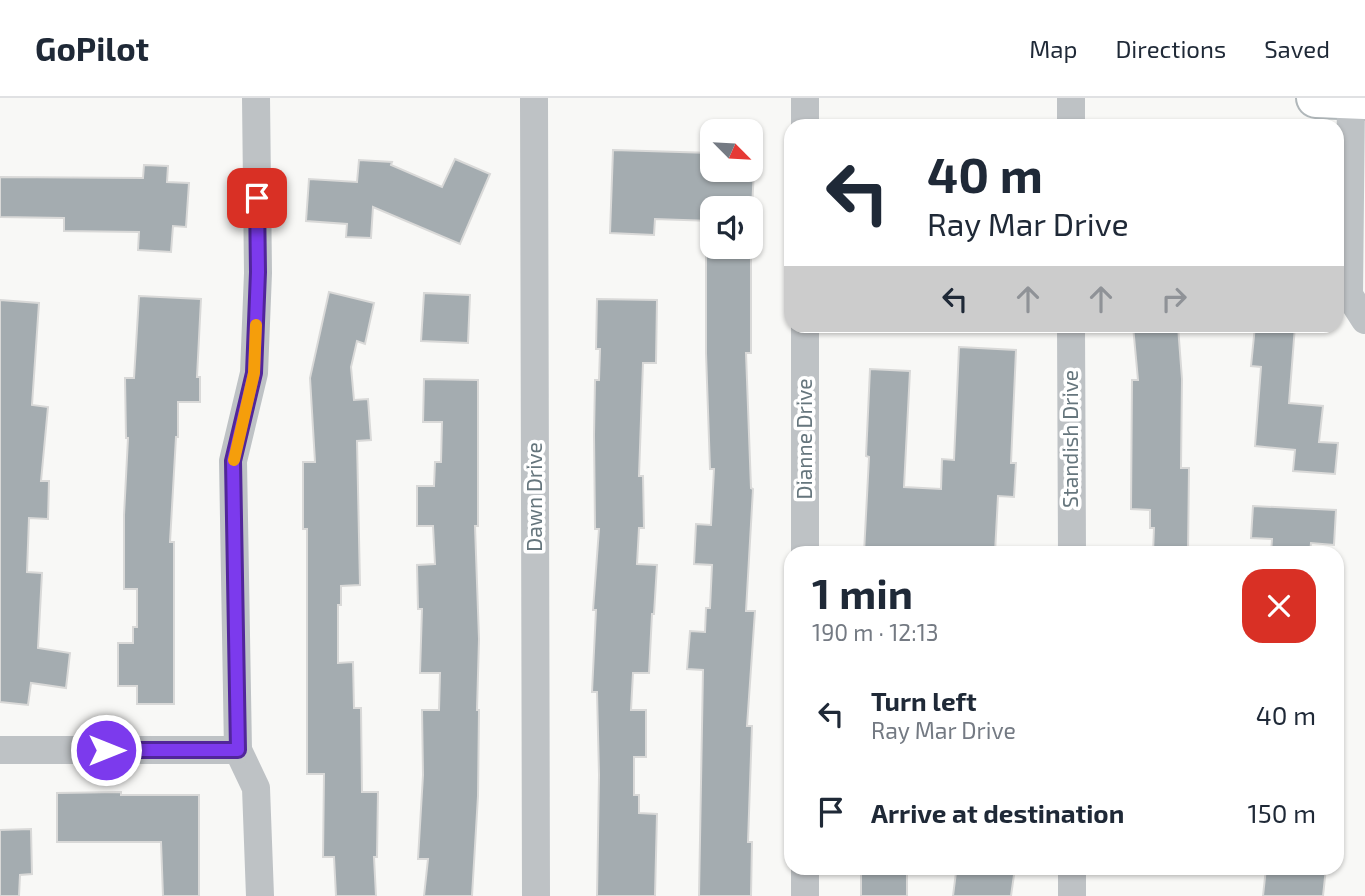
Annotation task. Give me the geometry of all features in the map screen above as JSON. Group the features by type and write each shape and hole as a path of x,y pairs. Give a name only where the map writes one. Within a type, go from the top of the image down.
{"street":[{"path":"256,98 258,272 254,373 233,461 238,750 256,788 260,896"},
{"name":"Dawn Drive","path":"534,98 536,896"},
{"path":"805,98 805,119"},
{"path":"1071,98 1071,119"},
{"path":"1346,99 1349,295 1365,320"},
{"name":"Dianne Drive","path":"805,333 805,546"},
{"name":"Standish Drive","path":"1071,333 1072,546"},
{"path":"0,750 238,750"},
{"path":"805,875 805,896"},
{"path":"1072,875 1072,896"}],"building":[{"path":"613,150 700,153 700,182 753,182 753,196 700,196 700,221 655,219 654,235 610,233"},
{"path":"455,159 490,174 460,244 373,207 371,238 346,237 347,224 306,221 309,179 357,182 359,160 392,162 391,165 442,187"},
{"path":"144,165 168,166 167,182 189,183 186,227 173,226 171,252 138,250 139,232 64,231 64,218 0,217 0,177 143,178"},
{"path":"706,259 751,259 751,353 746,353 753,489 746,611 755,611 747,726 752,726 748,842 752,842 751,896 699,896 703,670 687,669 690,631 705,632 706,608 710,608 712,565 694,564 696,524 711,525 714,469 710,469"},
{"path":"329,292 374,303 365,344 357,341 351,367 354,400 368,399 371,440 357,441 360,585 341,586 341,605 338,605 338,663 353,662 354,708 361,708 362,792 378,792 377,857 374,857 376,896 336,896 334,857 323,857 324,774 307,774 307,529 303,529 303,462 315,462 310,378"},
{"path":"424,293 470,295 468,343 421,341"},
{"path":"139,296 201,299 197,377 200,377 200,402 178,402 170,542 174,542 174,704 137,704 137,686 118,686 118,643 133,643 133,627 137,627 137,589 124,589 124,515 128,438 125,378 134,378"},
{"path":"597,299 657,300 656,363 643,363 639,476 643,476 644,528 639,528 637,564 657,565 654,614 649,673 633,673 631,710 646,710 646,757 634,757 634,795 639,795 639,813 657,814 655,896 597,896 597,692 592,692 596,610 593,610 599,529 595,529 594,435 595,380 599,380 600,349 596,349"},
{"path":"0,300 39,303 32,405 48,407 41,481 49,481 48,519 29,518 27,572 42,573 38,648 70,653 66,688 31,683 28,705 0,702"},
{"path":"1134,333 1179,333 1182,379 1181,468 1189,468 1188,546 1153,546 1154,528 1150,528 1150,510 1131,509 1132,380 1138,380"},
{"path":"1254,333 1294,333 1289,403 1323,406 1319,442 1338,443 1335,474 1293,471 1295,450 1255,446 1261,367 1251,366"},
{"path":"959,347 1016,350 1011,463 1016,463 1014,497 998,496 995,546 864,546 870,369 910,371 904,487 941,489 942,459 954,460"},
{"path":"424,379 478,380 478,526 475,526 479,639 478,796 472,896 424,896 428,859 418,859 423,775 422,710 439,710 440,673 420,673 422,609 418,609 417,565 435,564 433,526 417,526 417,486 434,486 435,462 441,462 442,422 423,422"},
{"path":"1253,506 1336,510 1334,545 1311,543 1311,546 1272,546 1272,539 1251,538"},
{"path":"121,792 121,795 199,795 199,896 163,896 161,842 57,842 57,793"},
{"path":"31,829 32,874 20,875 19,896 0,896 0,830"},
{"path":"861,875 907,875 907,896 861,896"},
{"path":"956,875 1014,875 1011,896 953,896"},
{"path":"1265,875 1325,875 1323,896 1263,896"}],"slow traffic":[{"path":"234,460 254,373 256,325"}],"route":[{"path":"106,750 238,750 233,461 254,373 258,272 257,198"}]}
